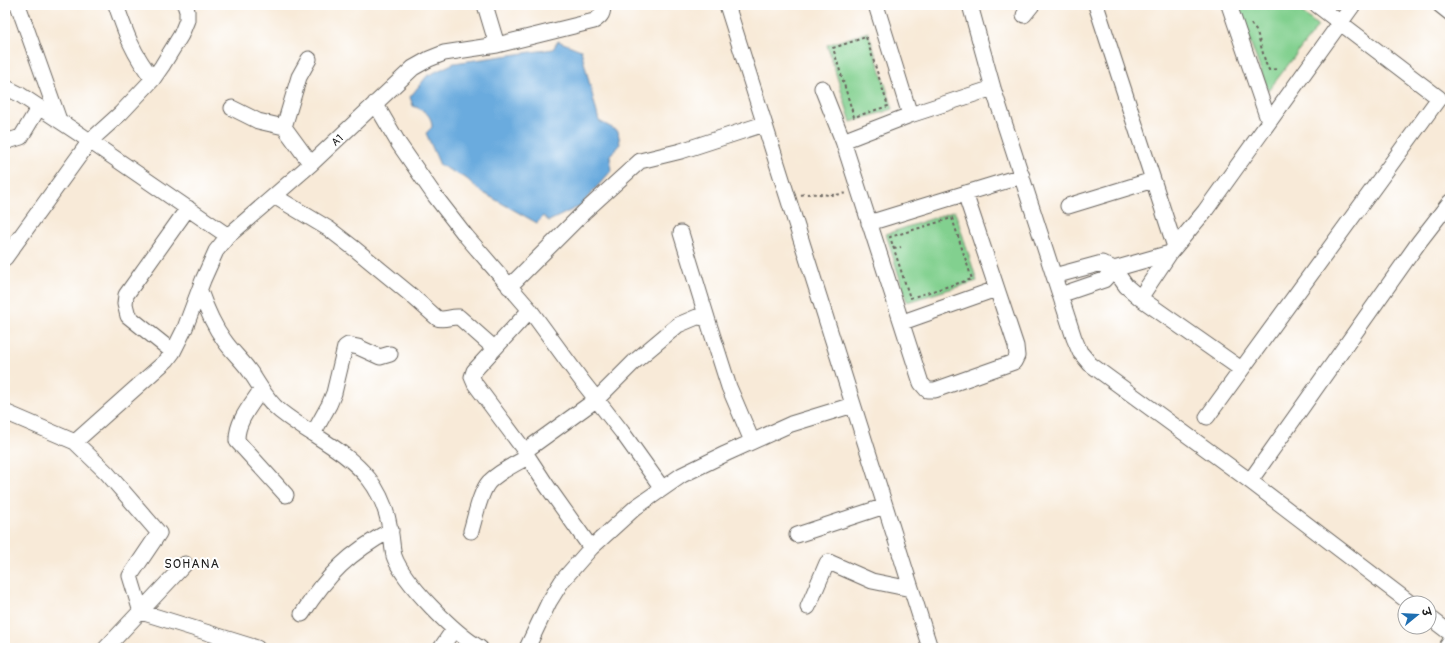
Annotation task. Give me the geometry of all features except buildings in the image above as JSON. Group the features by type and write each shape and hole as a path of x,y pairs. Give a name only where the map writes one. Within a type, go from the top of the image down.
{"street":[{"path":"18,5 59,120"},
{"path":"116,5 131,47 141,65 153,79"},
{"path":"5,258 90,141 153,79 181,35 187,20 185,5"},
{"path":"485,5 497,44"},
{"name":"A1","path":"75,442 167,360 173,352 185,328 203,280 216,251 228,236 312,164 413,68 444,53 497,44 594,20 600,17 603,13 603,5"},
{"path":"727,5 930,648"},
{"path":"876,5 910,115"},
{"path":"970,5 993,88 1074,338 1080,352 1090,364 1250,481 1400,595"},
{"path":"1096,5 1153,180 1172,250"},
{"path":"1230,5 1269,122"},
{"path":"1207,417 1444,101 1317,5"},
{"path":"1140,298 1172,250 1204,211 1353,5"},
{"path":"1440,5 1450,13"},
{"path":"284,127 299,77 309,59"},
{"path":"5,87 19,94 59,120 228,236"},
{"path":"822,88 843,141 903,322 921,383 927,390 935,390 1014,362 1017,356 1016,346 965,193"},
{"path":"843,141 910,115 993,88"},
{"path":"375,103 399,144 436,196 466,236 530,310 662,488"},
{"path":"5,142 21,137 39,107"},
{"path":"232,108 258,121 284,127 312,164"},
{"path":"510,287 584,212 640,161 681,151 764,124"},
{"path":"869,223 1022,176"},
{"path":"1068,206 1153,180"},
{"path":"274,196 329,230 355,249 437,318 441,320 453,316 459,316 494,348"},
{"path":"1250,481 1419,242 1450,202"},
{"path":"173,352 128,316 125,304 126,295 188,208"},
{"path":"681,233 729,387 752,441"},
{"path":"1060,295 1104,280 1114,269 1172,250"},
{"path":"1054,276 1102,263 1114,269 1126,286 1140,298 1242,369"},
{"path":"903,322 996,289"},
{"path":"200,291 212,321 223,340 250,372 261,390 279,410 340,451 353,461 370,480 385,509 391,530 392,547 395,558 402,571 414,587 454,629 480,648"},
{"path":"530,310 474,371 472,377 475,384 527,454 547,486 591,548"},
{"path":"471,531 484,490 489,482 597,399 634,362 678,326 697,317 707,318"},
{"path":"313,434 331,399 345,347 348,345 358,346 380,357 390,354"},
{"path":"261,390 239,426 236,433 237,441 286,495"},
{"path":"527,648 549,602 562,581 591,548 636,507 682,475 752,441 791,424 853,405"},
{"path":"5,412 75,442 107,473 159,534 130,576 141,612"},
{"path":"797,535 885,506"},
{"path":"302,614 325,582 344,561 371,541 391,530"},
{"path":"808,607 827,563 829,562 872,581 911,589"},
{"path":"106,648 185,564"},
{"path":"141,612 257,648"},
{"path":"1437,623 1450,633"},
{"path":"441,648 454,629"},
{"path":"1446,648 1450,642"}],"path":[{"path":"1249,21 1257,32 1269,70 1277,69"},
{"path":"866,37 888,106 854,117 833,48 866,37"},
{"path":"787,198 807,193 840,195 858,188"},
{"path":"952,218 972,279 910,298 894,249 890,237 952,218"},
{"path":"894,249 901,246"}],"green space":[{"path":"1237,5 1294,5 1318,26 1268,91"},
{"path":"868,32 893,109 851,122 827,45"},
{"path":"955,211 977,281 907,302 886,234"}],"water":[{"path":"558,41 581,50 599,121 618,131 620,144 610,155 611,171 580,206 549,221 543,216 537,223 480,191 467,179 440,165 426,133 432,127 431,119 424,111 413,106 410,97 427,76 454,63 553,49"}],"district":[{"name":"SOHANA","path":"192,563"}]}
